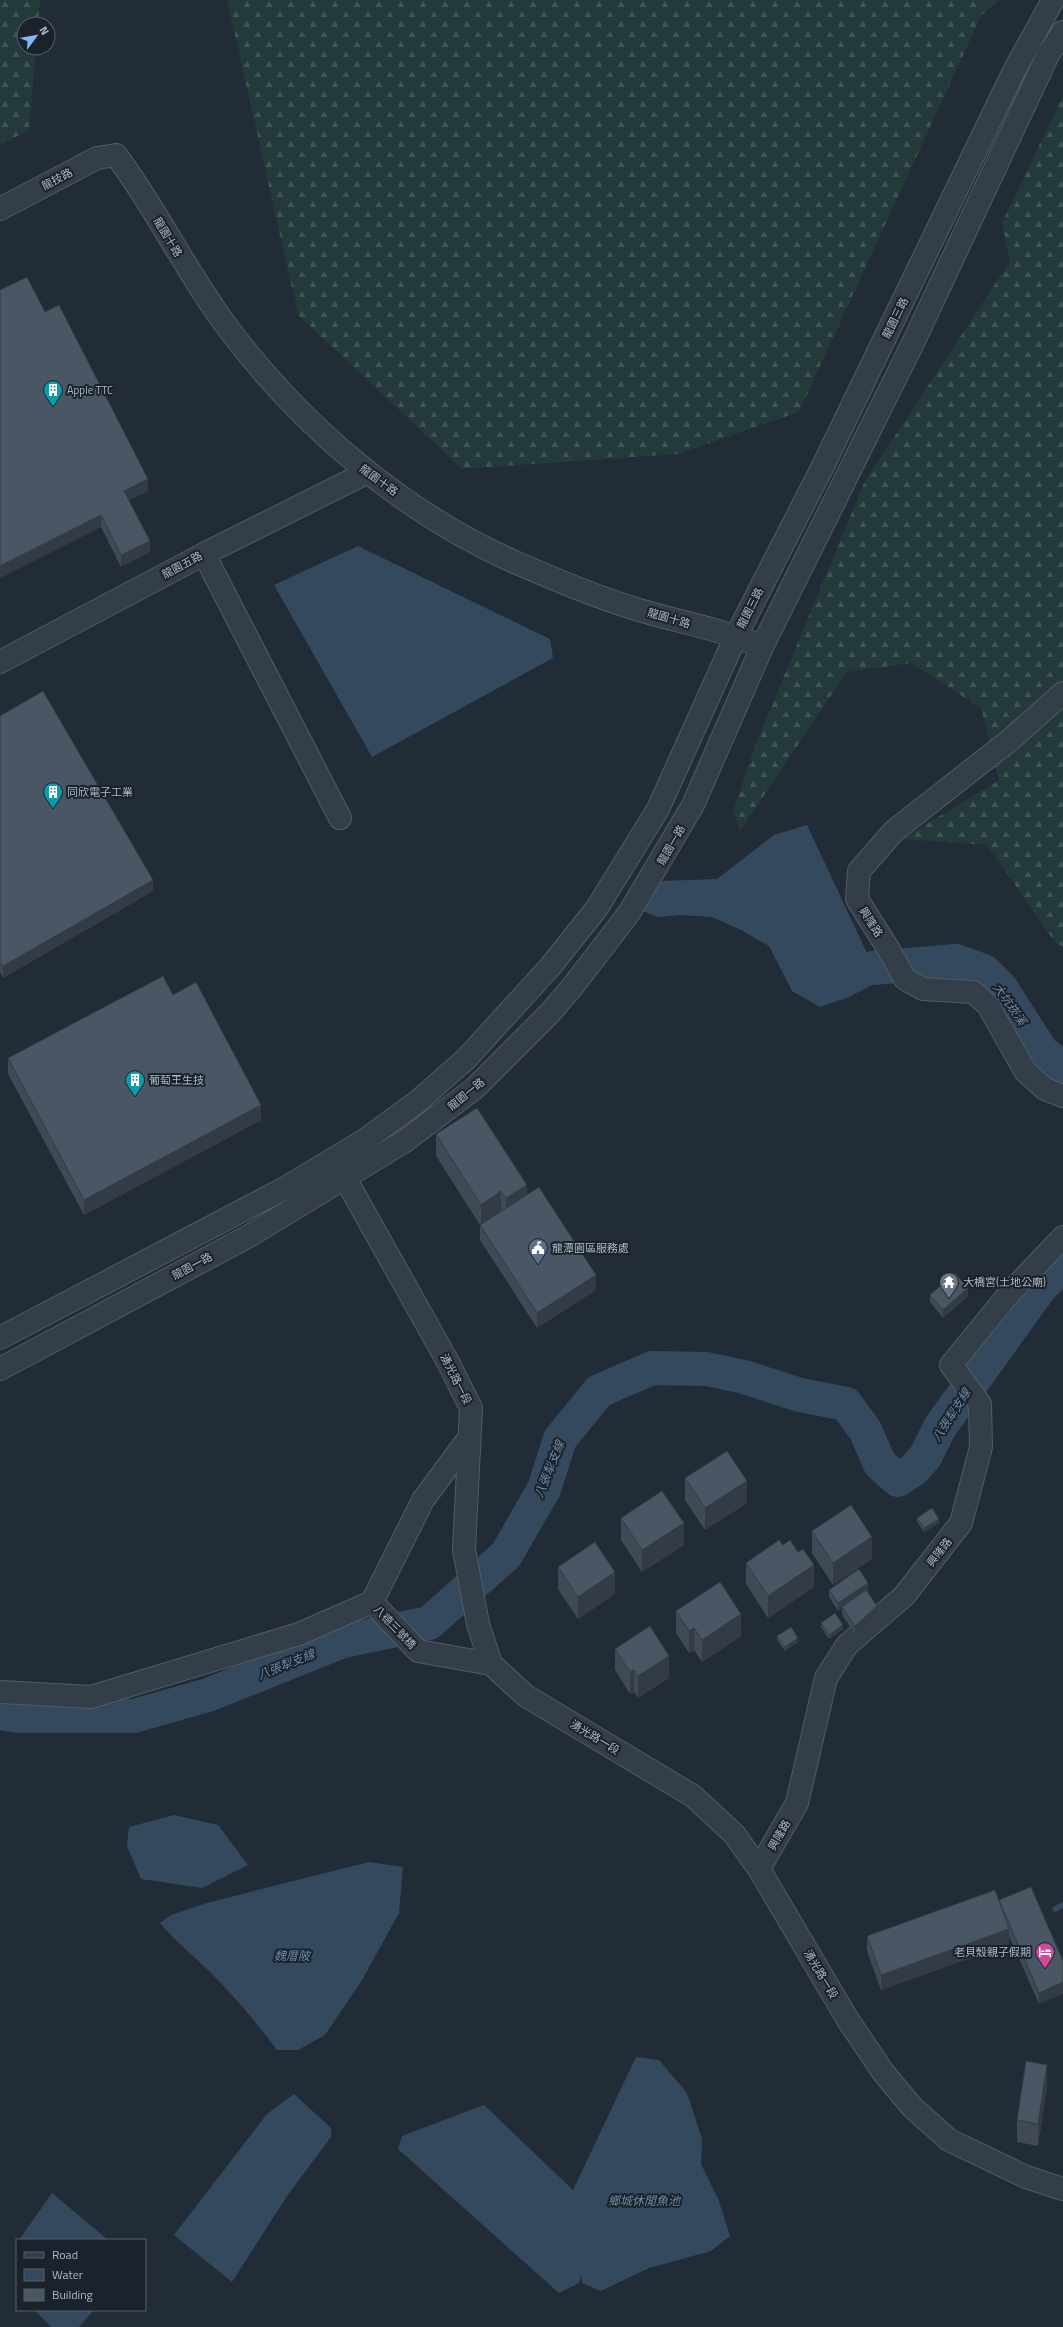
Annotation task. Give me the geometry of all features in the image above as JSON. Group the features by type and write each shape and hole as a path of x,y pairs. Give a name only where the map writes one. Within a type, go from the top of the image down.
{"street":[{"name":"龍園三路","path":"736,636 823,466 1014,71 1053,0"},
{"path":"762,648 912,343 1048,55 1063,32"},
{"name":"龍園十路","path":"116,155 133,178 184,264 231,333 283,394 366,473 441,523 507,558 558,581 635,609 736,636 762,648"},
{"name":"龍技路","path":"0,209 96,158 116,155"},
{"name":"龍園五路","path":"0,662 204,554 366,473"},
{"path":"204,554 340,818"},
{"path":"0,1338 287,1187 365,1140 417,1102 466,1059 550,967 597,908 658,809 736,636"},
{"name":"龍園一路","path":"0,1368 249,1236 345,1179 405,1141 474,1088 549,1014 629,913 693,805 762,648"},
{"name":"興隆路","path":"1063,693 1010,740 894,831 859,871 856,899 889,950 905,979 923,989 973,992 988,1005 1025,1071 1044,1089 1063,1096"},
{"name":"湧光路一段","path":"334,1158 448,1362 471,1408 464,1550 478,1624 491,1664 526,1696 693,1796 734,1834 759,1870 848,2020 883,2072 912,2107 949,2140 1026,2177 1063,2189"},
{"name":"興隆路","path":"759,1870 797,1803 826,1678 847,1645 904,1596 961,1523 981,1447 980,1404 951,1365 1008,1295 1063,1237"},
{"path":"0,1692 91,1697 299,1634 372,1602 423,1500 470,1438"},
{"name":"八德三號橋","path":"372,1602 418,1651 491,1664"}],"green space":[{"path":"0,0 40,0 39,16 16,16 16,56 35,56 29,130 0,145"},
{"path":"227,0 998,0 981,16 799,412 678,454 462,469 298,315"},
{"path":"1063,96 1063,947 1054,941 987,845 902,839 999,780 981,708 911,663 847,672 740,831 733,811 755,746 864,483 1010,261 1002,223"}],"water":[{"path":"358,546 550,639 553,658 372,757 274,585"},
{"path":"807,825 880,981 849,997 820,1007 792,991 769,946 741,930 712,917 680,915 657,917 643,911 661,881 717,879 774,835"},
{"path":"174,1815 218,1825 248,1865 202,1888 141,1879 127,1846 129,1827"},
{"name":"魏厝陂","path":"369,1862 403,1867 399,1913 362,1980 325,2035 298,2050 277,2050 229,1991 160,1923 171,1915 207,1903"},
{"name":"鄉城休閒魚池","path":"636,2057 659,2060 687,2093 702,2139 701,2164 719,2201 730,2236 711,2251 649,2268 601,2291 582,2283 581,2274 579,2283 559,2293 398,2149 402,2136 484,2105 573,2190"},
{"path":"294,2094 331,2128 331,2137 287,2196 232,2282 174,2235 267,2114"},
{"path":"52,2193 107,2239 20,2239"},
{"path":"36,2311 93,2311 79,2327 51,2327"}],"building":[{"name":"Apple TTC","path":"27,277 45,312 59,305 148,479 124,491 150,541 121,555 101,515 0,566 0,290"},
{"name":"同欣電子工業","path":"43,691 153,880 3,966 0,961 0,716"},
{"name":"葡萄王生技","path":"163,976 173,995 196,982 261,1105 84,1200 8,1058"},
{"path":"477,1108 527,1185 506,1198 501,1191 481,1205 436,1134"},
{"name":"龍潭園區服務處","path":"539,1187 596,1275 537,1313 480,1225"},
{"name":"大橋宮(土地公廟)","path":"955,1273 968,1288 943,1310 930,1295"},
{"path":"727,1451 747,1481 705,1508 685,1478"},
{"path":"662,1491 684,1523 642,1550 621,1518"},
{"path":"851,1505 872,1537 833,1563 812,1531"},
{"path":"932,1508 939,1519 924,1528 917,1518"},
{"path":"779,1540 783,1545 790,1540 798,1552 803,1549 814,1565 768,1596 746,1563"},
{"path":"595,1542 615,1572 578,1597 558,1567"},
{"path":"859,1569 868,1583 838,1603 829,1590"},
{"path":"720,1582 741,1614 702,1640 694,1628 689,1631 676,1611"},
{"path":"866,1590 877,1606 855,1626 842,1607"},
{"path":"835,1613 843,1625 829,1635 821,1623"},
{"path":"650,1626 669,1656 638,1676 634,1670 630,1672 615,1649"},
{"path":"791,1627 798,1638 785,1647 777,1636"},
{"path":"1031,1887 1063,1961 1063,1982 1039,1993 999,1900"},
{"path":"995,1890 1009,1929 881,1975 867,1936"},
{"path":"1026,2061 1047,2065 1038,2124 1017,2120"}],"waterway":[{"name":"大坑崁溪","path":"873,968 956,961 984,971 1001,988 1042,1052 1063,1068"},
{"name":"八張犁支線","path":"0,1713 18,1716 134,1716 208,1695 343,1641 429,1623 506,1555 544,1489 560,1439 599,1391 652,1368 707,1369 744,1377 800,1395 846,1404 865,1430 880,1464 898,1480 913,1470 925,1457 940,1427 1040,1288 1063,1265"},
{"path":"1055,1909 1063,1905"}],"place":[{"name":"Apple TTC","path":"53,407"},
{"name":"同欣電子工業","path":"53,809"},
{"name":"葡萄王生技","path":"135,1097"},
{"name":"龍潭園區服務處","path":"538,1265"},
{"name":"大橋宮(土地公廟)","path":"949,1299"},
{"name":"老貝殼親子假期","path":"1045,1969"}]}
